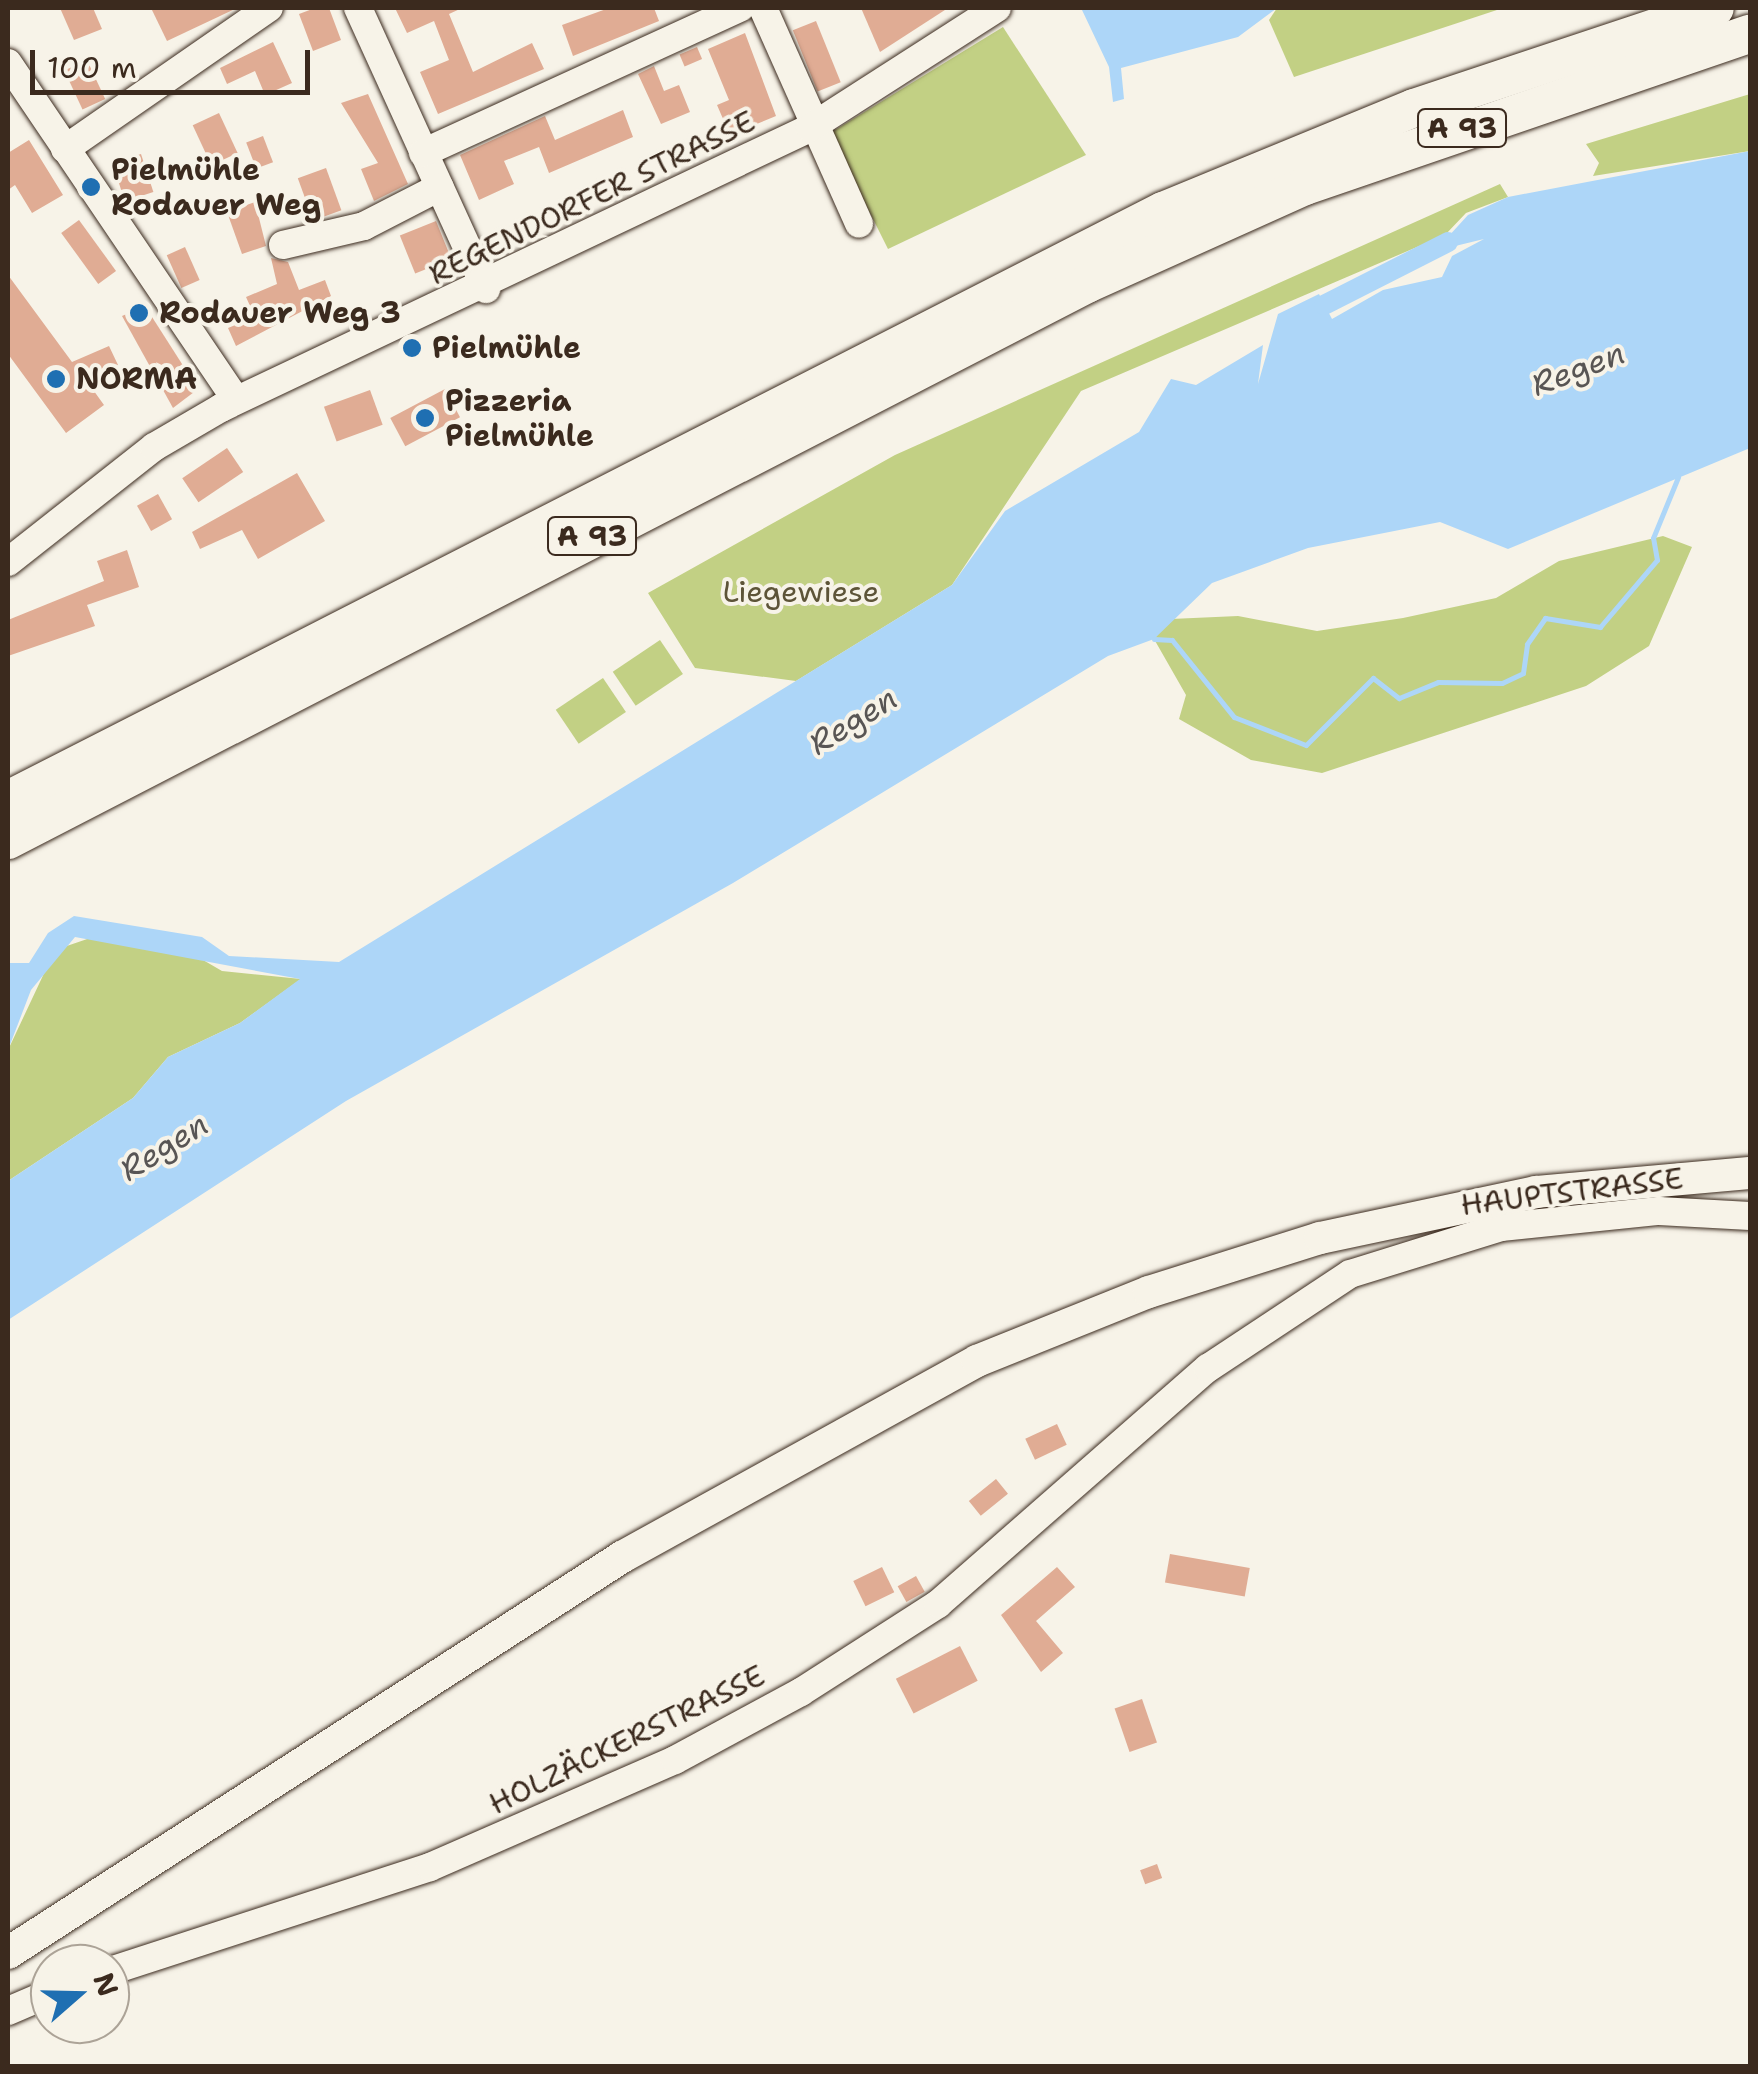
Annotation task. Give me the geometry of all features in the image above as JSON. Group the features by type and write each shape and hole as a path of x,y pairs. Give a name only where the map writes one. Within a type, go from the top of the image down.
{"highway":[{"name":"A 93","path":"8,800 1163,211 1414,108 1715,8"},
{"name":"A 93","path":"8,840 1087,284 1357,166 1750,34"}],"main road":[{"name":"HAUPTSTRASSE","path":"8,1954 622,1557 867,1416 1149,1292 1394,1220 1536,1192 1750,1173"}],"street":[{"path":"65,150 269,8"},
{"path":"358,8 486,289"},
{"path":"424,153 740,8"},
{"path":"763,8 810,128 860,224"},
{"name":"REGENDORFER STRASSE","path":"8,562 154,447 236,400 486,289 810,128 997,8"},
{"path":"8,63 236,400"},
{"path":"283,246 364,226 440,187"},
{"name":"HAUPTSTRASSE","path":"1350,1274 1500,1228 1659,1211 1750,1216"},
{"name":"HOLZÄCKERSTRASSE","path":"130,1964 430,1867 675,1760 802,1692 938,1604 1208,1368 1350,1274"}],"green space":[{"path":"1277,8 1503,8 1294,77 1269,20"},
{"path":"1003,27 1086,155 888,249 830,133"},
{"path":"1750,94 1750,151 1593,176 1599,163 1586,144"},
{"name":"Liegewiese","path":"1500,184 1508,197 1466,213 1445,235 1081,391 952,585 796,681 695,668 648,593 895,455"},
{"path":"1663,536 1692,547 1649,646 1586,686 1322,773 1251,760 1179,719 1186,695 1154,639 1171,619 1238,616 1317,631 1403,618 1496,598 1559,561"},
{"path":"660,640 683,674 636,706 613,672"},
{"path":"603,678 626,712 579,744 556,710"},
{"path":"99,935 191,953 222,971 301,979 240,1023 168,1057 133,1098 8,1181 8,1050 55,950"}],"water":[{"path":"1277,8 1238,37 1121,68 1124,99 1113,102 1109,67 1082,10"},
{"name":"Regen","path":"1750,151 1750,448 1508,549 1440,522 1308,548 1212,583 1154,639 1108,656 733,883 346,1101 8,1320 8,1181 133,1098 168,1057 240,1023 300,979 75,937 31,990 8,1050 8,963 29,963 48,933 74,916 202,937 229,956 339,962 952,585 1005,511 1139,432 1171,379 1196,385 1263,345 1258,384 1278,314 1319,294 1332,319 1383,290 1442,277 1452,256 1484,239 1447,248 1447,238 1468,215 1508,197"}],"building":[{"path":"60,8 93,8 102,29 74,40"},
{"path":"151,8 237,8 167,41"},
{"path":"329,8 341,40 313,51 299,14"},
{"path":"395,8 462,8 449,14 473,72 532,43 544,69 438,114 420,72 449,60 434,21 407,33"},
{"path":"609,8 654,8 659,21 573,56 562,25"},
{"path":"861,8 948,8 880,52"},
{"path":"816,21 841,82 818,92 793,30"},
{"path":"745,33 776,116 730,135 717,105 729,100 708,49"},
{"path":"273,42 292,83 265,95 255,71 227,84 220,68"},
{"path":"697,47 702,59 685,66 680,54"},
{"path":"87,60 105,99 83,110 64,71"},
{"path":"654,66 664,91 679,85 690,112 661,124 638,74"},
{"path":"368,94 408,184 374,201 361,169 378,163 341,103"},
{"path":"623,110 633,137 549,173 539,147 504,161 514,184 479,200 460,155 545,116 555,140"},
{"path":"219,113 238,153 211,165 193,125"},
{"path":"263,136 273,162 256,169 246,142"},
{"path":"29,140 63,195 32,213 15,185 8,190 8,153"},
{"path":"141,154 153,192 125,201 112,163"},
{"path":"326,168 341,210 313,221 298,178"},
{"path":"255,202 266,246 242,254 227,212"},
{"path":"79,220 116,271 98,284 61,233"},
{"path":"436,221 451,259 415,274 400,236"},
{"path":"185,247 200,280 181,288 167,255"},
{"path":"271,258 288,262 299,290 325,280 331,296 236,346 228,328 255,317 246,297 277,284"},
{"name":"NORMA","path":"8,275 72,362 109,346 118,365 86,380 104,405 66,433 8,354"},
{"path":"145,306 198,389 173,408 122,316"},
{"name":"Pizzeria Pielmühle","path":"445,389 460,417 405,446 390,418"},
{"path":"370,390 383,425 337,442 324,407"},
{"path":"227,448 243,472 198,502 182,478"},
{"path":"297,473 325,521 258,559 242,530 200,549 192,532"},
{"path":"158,494 172,519 151,531 137,506"},
{"path":"127,550 139,587 87,605 95,626 8,656 8,620 104,581 97,561"},
{"path":"1057,1424 1067,1445 1035,1460 1025,1439"},
{"path":"996,1479 1008,1494 981,1516 969,1501"},
{"path":"1170,1554 1250,1568 1245,1597 1165,1583"},
{"path":"882,1567 894,1592 866,1606 853,1581"},
{"path":"1057,1567 1075,1587 1036,1621 1063,1653 1041,1672 1001,1615"},
{"path":"916,1576 925,1592 906,1602 898,1586"},
{"path":"960,1646 978,1681 914,1713 896,1679"},
{"path":"1142,1699 1157,1742 1130,1752 1115,1708"},
{"path":"1157,1864 1162,1878 1145,1884 1140,1870"}],"waterway":[{"path":"1324,305 1448,242"},
{"path":"1154,639 1172,640 1234,717 1306,745 1373,678 1399,698 1438,682 1502,683 1523,673 1527,644 1545,618 1600,627 1657,560 1653,538 1678,477"}],"place":[{"name":"Pielmühle Rodauer Weg","path":"91,187"},
{"name":"Rodauer Weg 3","path":"139,313"},
{"name":"Pielmühle","path":"412,348"},
{"name":"NORMA","path":"56,379"},
{"name":"Pizzeria Pielmühle","path":"425,418"}]}
